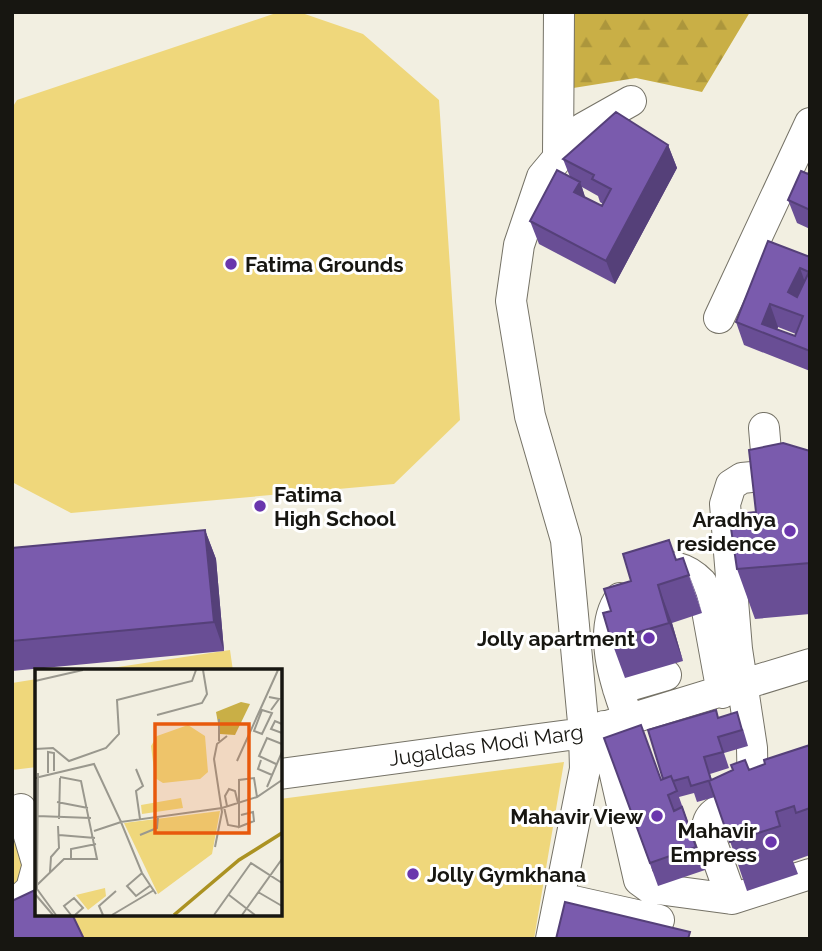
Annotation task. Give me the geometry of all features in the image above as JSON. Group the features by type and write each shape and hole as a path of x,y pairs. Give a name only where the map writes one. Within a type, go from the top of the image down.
{"street":[{"path":"558,154 559,12"},
{"path":"631,101 583,128 558,154 542,177 519,245 511,301 530,416 566,540 639,880 650,888 732,899 810,874"},
{"path":"719,318 810,123"},
{"path":"764,428 768,475"},
{"path":"713,706 737,649 725,504 731,485 742,478 810,471"},
{"path":"551,939 585,769 606,732 618,689 608,625 611,610 636,575 646,570 672,565 689,570 702,583 713,706 752,748 753,799"},
{"name":"Jugaldas Modi Marg","path":"282,774 606,732 713,706 810,664"},
{"path":"618,689 666,675"},
{"path":"719,774 753,799"},
{"path":"732,899 708,830 708,820 714,812 753,799"},
{"path":"23,809 35,857"},
{"path":"12,907 31,889 35,873"},
{"path":"560,898 659,920"}],"green space":[{"path":"554,12 750,12 702,92 636,78 567,89"}],"shaded area":[{"name":"Fatima Grounds","path":"279,12 299,12 363,34 439,100 460,420 394,484 71,513 12,482 12,108 17,100"},
{"path":"230,650 233,669 105,669"},
{"path":"35,679 35,767 12,770 12,683"},
{"name":"Jolly Gymkhana","path":"564,762 534,939 12,939 12,833 35,830 35,916 282,916 282,799"}],"building":[{"path":"616,112 668,145 606,261 530,221 557,170 580,182 574,192 602,206 611,189 592,179 594,175 563,159"},
{"path":"801,171 808,174 810,171 810,210 788,200"},
{"path":"768,241 810,257 810,351 736,322","holes":["800,268 809,272 797,297 788,292","770,304 803,316 795,336 762,324"]},
{"path":"783,443 810,451 810,563 737,569 729,515 756,512 749,450"},
{"path":"205,530 214,622 12,641 12,548"},
{"path":"669,540 676,560 683,558 689,575 658,585 669,623 611,640 603,613 611,611 604,589 631,581 623,554"},
{"path":"716,710 718,718 737,712 742,730 718,737 723,752 704,757 711,780 691,786 688,777 673,781 671,776 663,779 648,730"},
{"name":"Mahavir View","path":"641,725 661,780 671,776 677,791 668,795 674,811 682,807 696,847 650,863 604,738"},
{"path":"810,745 810,808 796,813 794,806 776,812 780,826 730,842 709,781 733,770 731,765 745,760 749,770 765,764 764,760"},
{"path":"35,890 35,916 73,916 84,939 12,939 12,901"},
{"path":"565,902 690,932 688,939 556,939"}],"place":[{"name":"Fatima Grounds","path":"231,264"},
{"name":"Fatima High School","path":"260,506"},
{"name":"Aradhya residence","path":"790,531"},
{"name":"Jolly apartment","path":"649,638"},
{"name":"Mahavir View","path":"657,816"},
{"name":"Mahavir Empress","path":"771,842"},
{"name":"Jolly Gymkhana","path":"413,874"}]}
